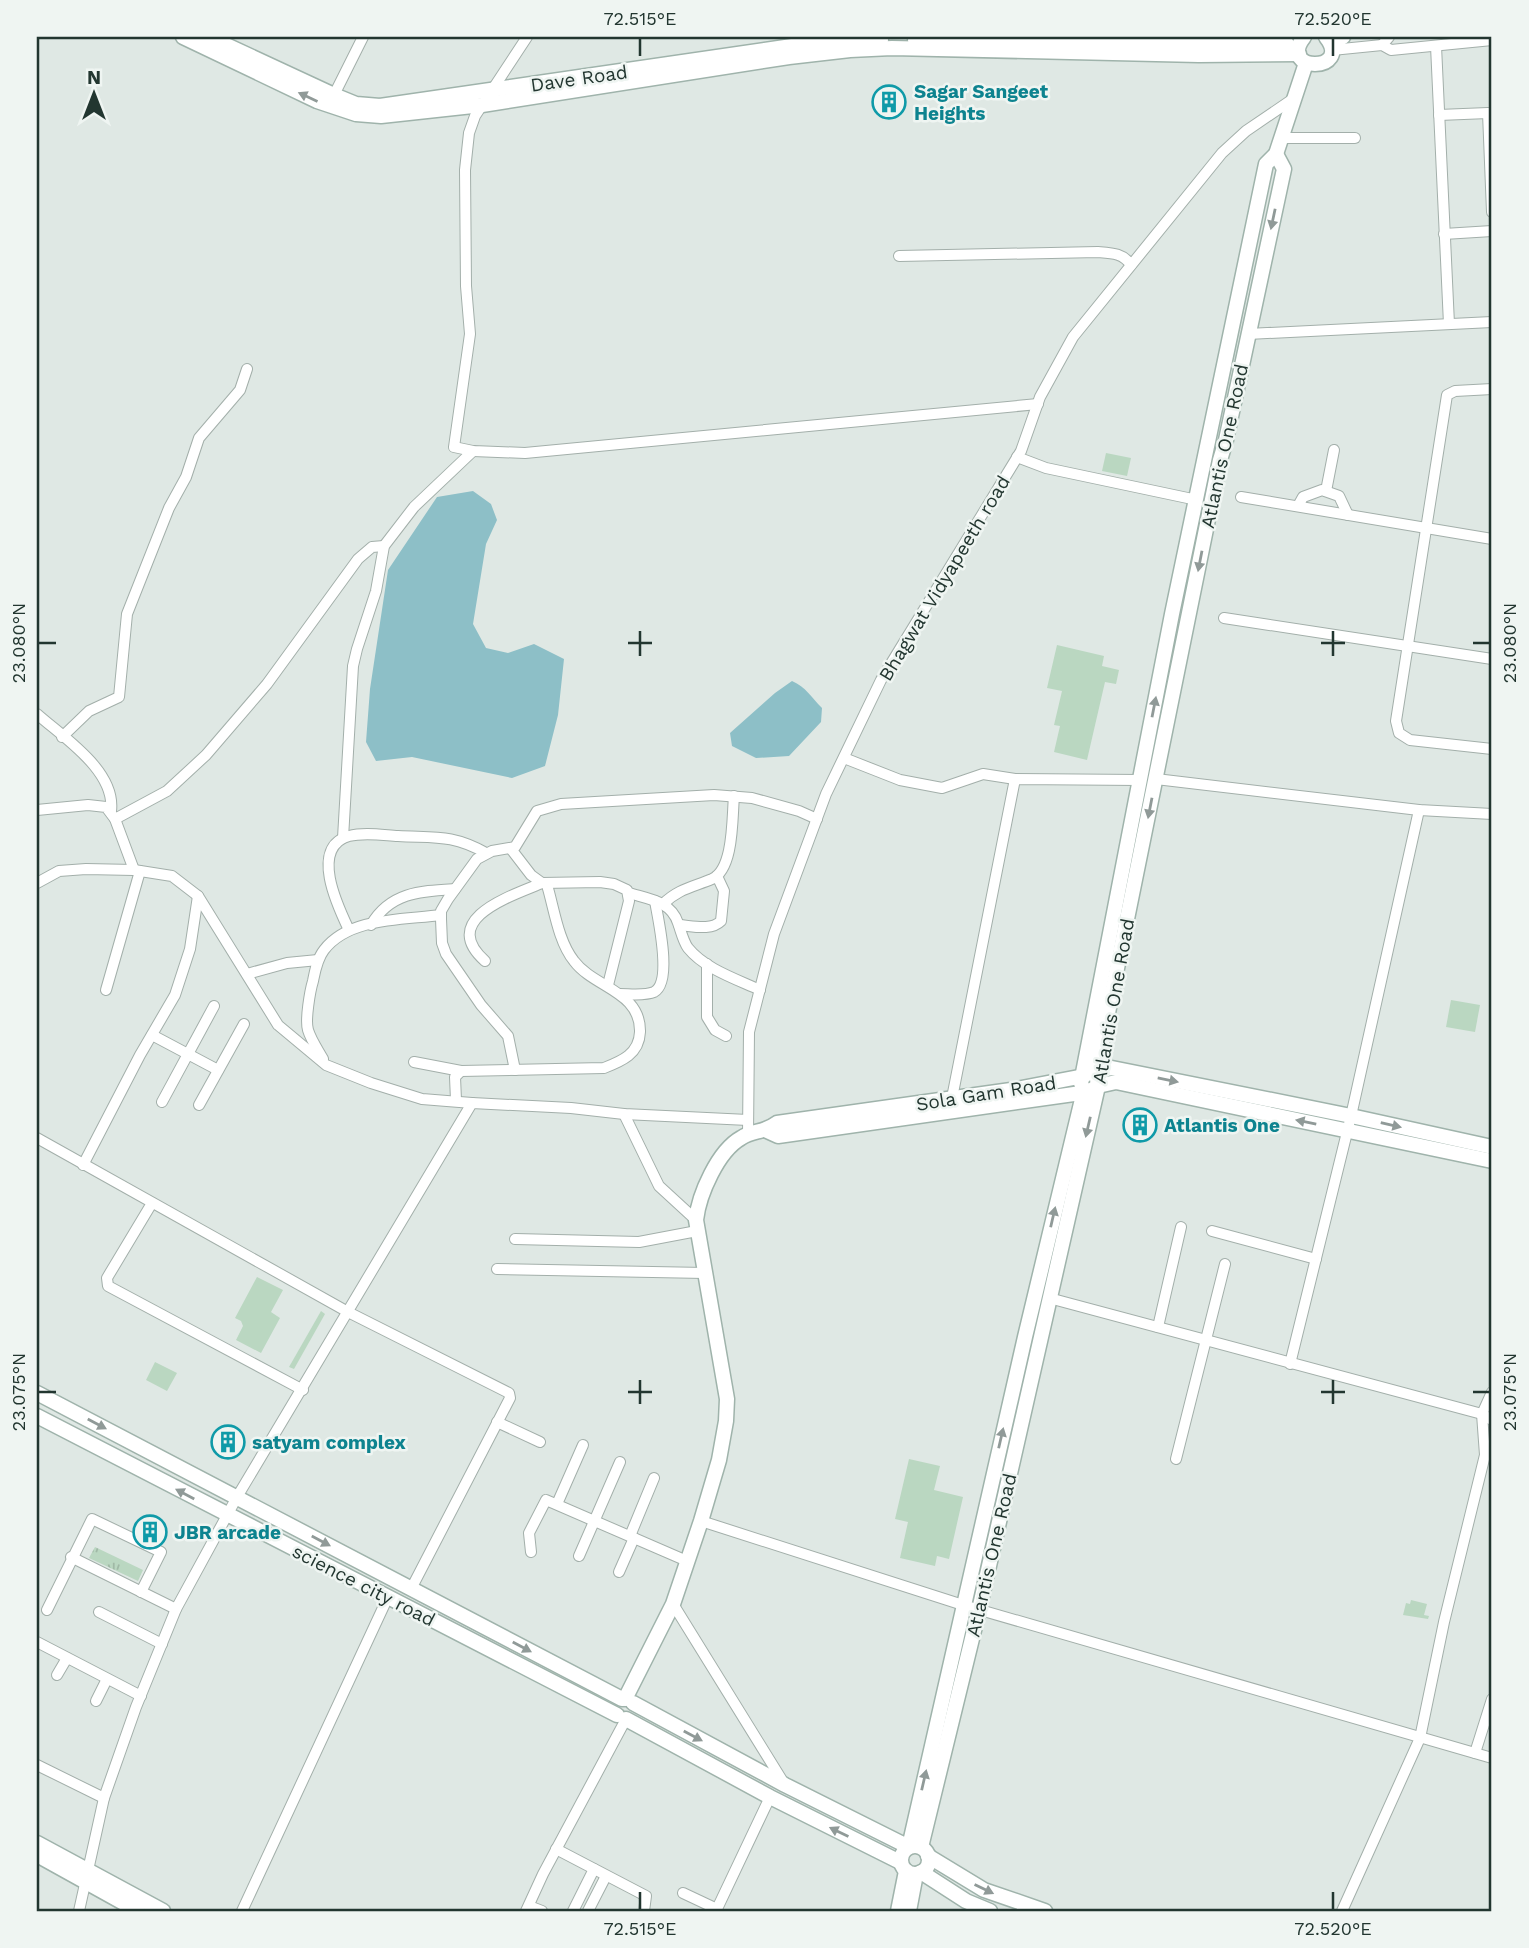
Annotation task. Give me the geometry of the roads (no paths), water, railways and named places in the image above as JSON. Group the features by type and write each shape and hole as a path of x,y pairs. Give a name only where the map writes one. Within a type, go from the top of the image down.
{"street":[{"path":"183,37 317,101 356,114 381,116 482,105 850,50 892,48 1199,55 1302,49 1311,65 1323,64 1327,60 1333,42 1386,41 1391,50 1492,40"},
{"name":"Dave Road","path":"209,37 356,104 380,106 799,45 858,40 991,38 1302,49"},
{"path":"334,95 363,37"},
{"path":"527,37 475,116 470,133 465,170 466,286 470,334 454,447 473,451 525,453 1038,404"},
{"path":"1436,46 1449,324"},
{"name":"Atlantis One Road","path":"920,1850 979,1610 1049,1298 1090,1081 1140,780 1266,164 1276,154 1293,99 1302,49"},
{"name":"Bhagwat Vidyapeeth road","path":"748,1127 749,1032 774,934 817,819 881,680 1017,457 1038,404 1073,337 1222,153 1246,131 1293,99"},
{"path":"1439,115 1488,113 1492,212"},
{"path":"1281,138 1355,138"},
{"name":"Atlantis One Road","path":"920,1850 963,1605 1090,1081 1156,779 1220,460 1284,169 1276,154"},
{"path":"1444,234 1492,231"},
{"path":"899,256 1098,251 1114,253 1126,258 1132,265"},
{"path":"1248,334 1492,322"},
{"path":"62,737 89,711 119,697 127,614 169,508 186,477 198,438 240,390 247,369"},
{"path":"1492,389 1455,391 1447,395 1396,721 1399,733 1410,740 1492,749"},
{"path":"1326,491 1334,450"},
{"path":"343,838 354,666 376,591 384,546 414,507 473,451"},
{"path":"1017,457 1046,468 1197,500"},
{"path":"1298,506 1303,497 1312,492 1326,491 1339,496 1348,515"},
{"path":"1241,497 1492,540"},
{"path":"37,810 98,805 112,807 166,791 206,755 267,684 358,559 372,547 384,546"},
{"path":"1224,618 1492,659"},
{"path":"37,714 102,775 137,870 106,990"},
{"path":"844,758 900,780 942,788 982,774 1015,779 1140,780"},
{"path":"951,1105 1015,779"},
{"path":"1156,779 1419,810 1492,814"},
{"path":"515,1070 508,1037 481,1005 446,954 442,943 441,915 448,899 477,859 486,853 516,847 537,811 561,804 715,795 752,797 817,819"},
{"path":"659,902 678,891 717,876 729,852 734,796"},
{"path":"1290,1364 1349,1123 1419,810"},
{"path":"349,930 336,903 330,874 331,850 343,838 362,834 445,836 486,853"},
{"path":"414,1062 461,1071 604,1068 625,1059 639,1041 637,1013 620,994 586,974 573,960 544,884 531,875 511,849"},
{"path":"37,883 59,871 137,870 172,876 198,896 278,1025 326,1065 370,1083 422,1099 571,1108 748,1127"},
{"path":"679,925 718,925 721,921 724,891 717,876"},
{"path":"485,961 474,951 470,931 480,913 491,905 544,884 600,882 624,888 629,893 670,908 689,949 707,964 760,990"},
{"path":"371,925 380,911 405,895 455,889"},
{"path":"608,985 629,893"},
{"path":"83,1164 175,995 195,924 198,896"},
{"path":"620,994 649,993 659,988 662,982 664,960 659,902"},
{"path":"326,1065 307,1029 311,987 318,960 324,950 349,930 441,915"},
{"path":"247,974 287,963 318,960"},
{"path":"707,964 706,1009 709,1023 726,1036"},
{"path":"162,1102 214,1006"},
{"path":"199,1105 244,1024"},
{"path":"152,1035 218,1070"},
{"name":"Sola Gam Road","path":"748,1127 778,1136 1090,1081 1112,1068 1349,1123 1492,1161"},
{"path":"456,1100 455,1077 461,1071"},
{"path":"79,1911 104,1798 176,1609 237,1497 472,1103"},
{"path":"624,1114 659,1186 696,1225"},
{"name":"Sola Gam Road","path":"1349,1123 1492,1147"},
{"path":"542,1911 528,1909 621,1717 615,1706 627,1701 673,1604 719,1460 727,1410 696,1225 703,1191 717,1165 748,1127"},
{"path":"37,1138 348,1312 509,1393 510,1398 411,1589"},
{"path":"152,1203 107,1278 108,1286 303,1390"},
{"path":"516,1239 639,1242 696,1225"},
{"path":"1158,1328 1181,1227"},
{"path":"1212,1231 1316,1259"},
{"path":"1176,1459 1225,1264"},
{"path":"497,1269 705,1273"},
{"path":"1049,1298 1482,1414 1492,1420"},
{"path":"1342,1911 1420,1738 1444,1622 1485,1454 1482,1414 1492,1392"},
{"path":"37,1393 785,1785 920,1850 984,1890 1045,1911"},
{"name":"science city road","path":"37,1416 621,1717 966,1901 990,1911"},
{"path":"498,1422 540,1442"},
{"path":"557,1504 583,1445"},
{"path":"579,1556 620,1462"},
{"path":"619,1572 654,1478"},
{"path":"531,1552 529,1533 543,1502 549,1500 687,1561"},
{"path":"47,1610 92,1519 160,1552 141,1592"},
{"path":"701,1521 979,1610 1492,1758"},
{"path":"71,1557 176,1609"},
{"path":"242,1911 388,1597"},
{"path":"673,1604 785,1785"},
{"path":"99,1612 162,1644"},
{"path":"37,1643 141,1696"},
{"path":"57,1675 67,1658"},
{"path":"96,1701 107,1679"},
{"path":"1475,1753 1492,1699"},
{"path":"37,1765 104,1798"},
{"path":"683,1893 717,1910 770,1797"},
{"path":"37,1843 138,1911"},
{"path":"556,1849 646,1896 644,1911"},
{"path":"911,1870 928,1865 920,1850"},
{"path":"909,1911 911,1870 902,1853 920,1850"},
{"path":"37,1855 163,1911"},
{"path":"573,1911 594,1869"},
{"path":"898,1911 911,1870"},
{"path":"588,1911 606,1875"}],"water":[{"path":"473,491 491,504 497,520 486,544 473,624 486,648 508,653 534,644 564,659 558,715 545,766 512,778 412,757 376,761 366,742 370,689 388,570 437,497"},
{"path":"792,681 805,689 822,708 821,722 789,756 756,758 732,746 730,733"}],"place":[{"name":"Sagar Sangeet Heights","path":"889,102"},
{"name":"Atlantis One","path":"1140,1125"},
{"name":"satyam complex","path":"228,1442"},
{"name":"JBR arcade","path":"150,1532"}]}
